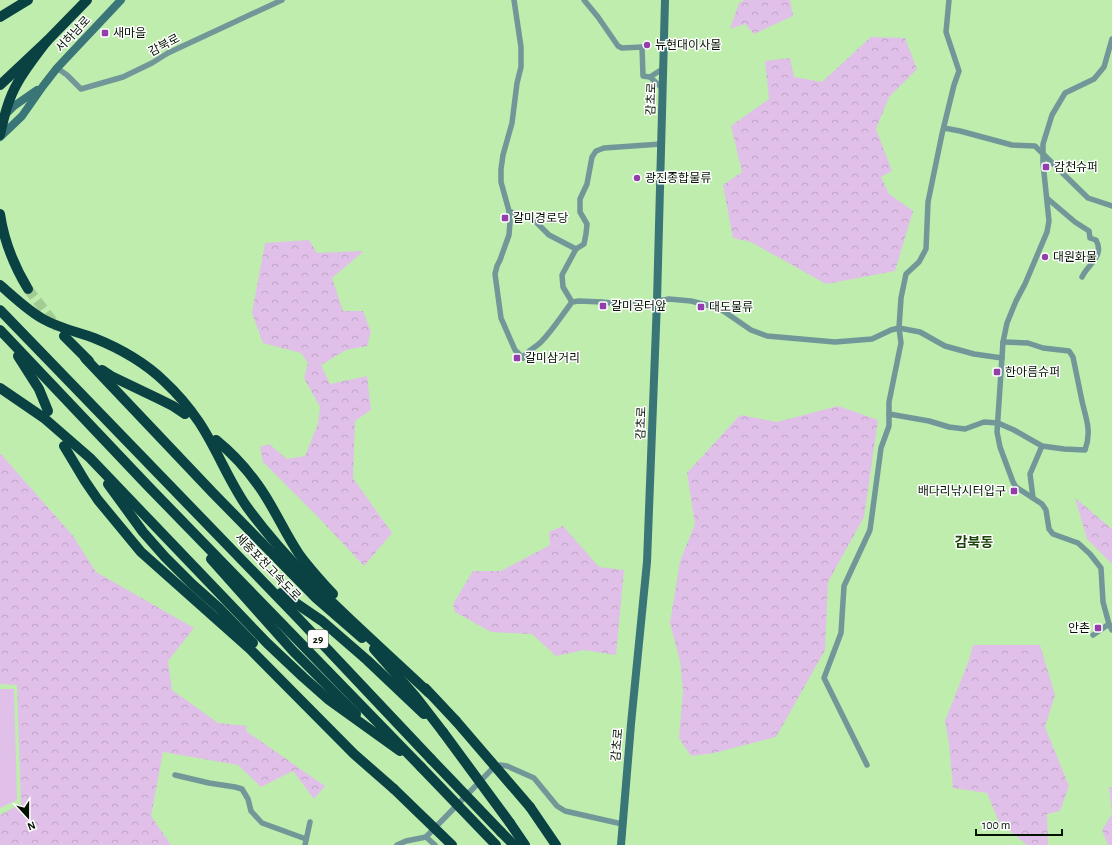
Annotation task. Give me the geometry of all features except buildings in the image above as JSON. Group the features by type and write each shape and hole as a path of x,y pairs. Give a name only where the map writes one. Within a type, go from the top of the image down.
{"highway":[{"path":"0,85 47,41 87,0"},
{"path":"0,18 25,2"},
{"path":"0,136 3,117 10,98 18,82 47,41"},
{"path":"0,214 2,228 10,254 28,289"},
{"path":"0,285 18,301 43,319 95,339 125,353 137,360 164,381 183,401 199,422 237,491 285,554 313,583 429,693"},
{"name":"세종포천고속도로","path":"0,310 262,580 514,845"},
{"path":"0,330 28,369 39,389 48,411"},
{"name":"29","path":"0,330 147,485 496,845"},
{"path":"64,336 213,494 316,598 376,650 416,696 525,845"},
{"path":"85,358 111,376 173,406 185,414"},
{"path":"0,388 44,418 90,458 267,643 329,700 422,767"},
{"path":"216,440 246,468 272,506 298,552 311,570 456,721 530,807 556,845"},
{"path":"64,446 98,500 141,552 250,649 354,754 394,789"},
{"path":"90,458 123,507 165,557 219,608 321,716 452,845"},
{"path":"147,485 293,651 379,736"},
{"path":"262,580 327,626 366,660 443,732"}],"main road":[{"name":"서하남로","path":"0,136 22,116 57,68 121,0"},
{"name":"감초로","path":"621,845 647,562 657,301 665,0"},
{"name":"서하남로","path":"0,120 14,106 43,86"}],"street":[{"name":"감북로","path":"57,68 68,75 81,89 123,77 282,0"},
{"path":"514,0 521,47 521,67 517,83 512,123 503,155 501,169 501,182 509,211 510,222 508,235 495,274 501,318 510,339 518,353 523,358 526,353 541,342 572,302 595,301 630,305 669,299 691,300 719,308 751,330 767,336 835,342 872,339 899,328 920,332 945,346 974,354 1002,358"},
{"path":"584,0 618,46 622,48 642,47 643,76 650,76 664,68"},
{"path":"866,765 824,678 841,633 844,586 870,530 880,448 889,426 889,402 901,343 899,328 901,298 906,274 919,262 926,249 928,202 954,85 959,71 946,32 949,0"},
{"path":"1093,635 1110,627 1103,602 1101,568 1090,554 1078,543 1053,534 1049,529 1046,510 1042,504 1020,491 1013,482 998,440 997,432 1003,342 1007,323 1047,232 1049,221 1043,144 1052,115 1062,96 1065,93 1094,79 1104,67 1112,39"},
{"path":"650,76 663,89"},
{"path":"944,128 1012,145 1035,146 1088,198 1112,206"},
{"path":"572,302 563,287 562,275 576,249 584,244 587,224 580,212 580,199 587,184 592,157 596,151 604,148 661,144"},
{"path":"1048,199 1075,222 1089,231 1090,238 1096,240 1099,245 1097,258 1086,270 1082,278"},
{"path":"509,211 532,218 549,235 576,249"},
{"path":"889,414 965,429 984,422 998,423 1014,430 1042,446 1085,450 1088,424 1073,357 1069,351 1043,348 1028,343 1003,342"},
{"path":"1033,498 1030,474 1042,446"},
{"path":"397,845 406,841 426,837 493,768 500,765 507,766 534,778 557,806 565,811 622,824"},
{"path":"176,775 242,789 245,793 251,811 257,818 266,825 306,842 310,822"},
{"path":"426,837 435,845"}],"green space":[{"path":"745,0 790,0 793,16 754,34 745,24 730,29 739,3"},
{"path":"871,37 905,38 917,69 889,97 876,129 892,171 881,177 889,194 913,211 895,271 826,284 751,242 733,238 723,185 742,172 731,126 769,99 765,61 790,58 794,77 822,82"},
{"path":"309,240 317,253 364,251 332,278 343,311 363,311 371,332 367,346 346,350 321,365 330,384 367,376 371,410 355,421 353,478 392,533 364,566 263,462 260,447 269,444 287,459 305,456 318,424 320,407 304,378 308,363 301,353 263,343 252,313 265,243"},
{"path":"838,406 878,420 864,517 828,582 825,650 776,737 714,753 691,756 679,738 683,691 680,661 670,623 680,561 695,524 687,473 740,415 777,422"},
{"path":"0,453 73,536 96,572 194,628 168,661 172,690 218,723 247,726 246,731 325,786 314,799 293,771 261,787 238,765 163,752 151,816 171,845 0,845 0,815 21,804 17,685 0,684"},
{"path":"1075,498 1112,529 1112,564 1087,539"},
{"path":"563,526 599,567 624,570 616,655 584,650 556,656 532,634 491,632 455,612 453,604 473,571 501,571 550,545 549,532"},
{"path":"973,645 1040,645 1055,695 1045,727 1069,786 1060,811 1047,814 1048,845 1027,845 999,822 987,793 953,788 949,744 945,721 969,660"},
{"path":"0,689 14,689 17,800 0,808"},
{"path":"1109,787 1112,787 1112,814"},
{"path":"1112,814 1112,845 1108,845 1102,830"}],"tunnel":[{"path":"28,289 58,328"}],"place":[{"name":"새마을","path":"105,33"},
{"name":"뉴현대이사몰","path":"647,45"},
{"name":"감천슈퍼","path":"1046,167"},
{"name":"광진종합물류","path":"637,178"},
{"name":"갈미경로당","path":"505,218"},
{"name":"대원화물","path":"1045,257"},
{"name":"갈미공터앞","path":"603,306"},
{"name":"대도물류","path":"701,307"},
{"name":"갈미삼거리","path":"517,358"},
{"name":"한아름슈퍼","path":"997,372"},
{"name":"배다리낚시터입구","path":"1014,491"},
{"name":"안촌","path":"1098,628"}],"district":[{"name":"감북동","path":"974,542"}]}
